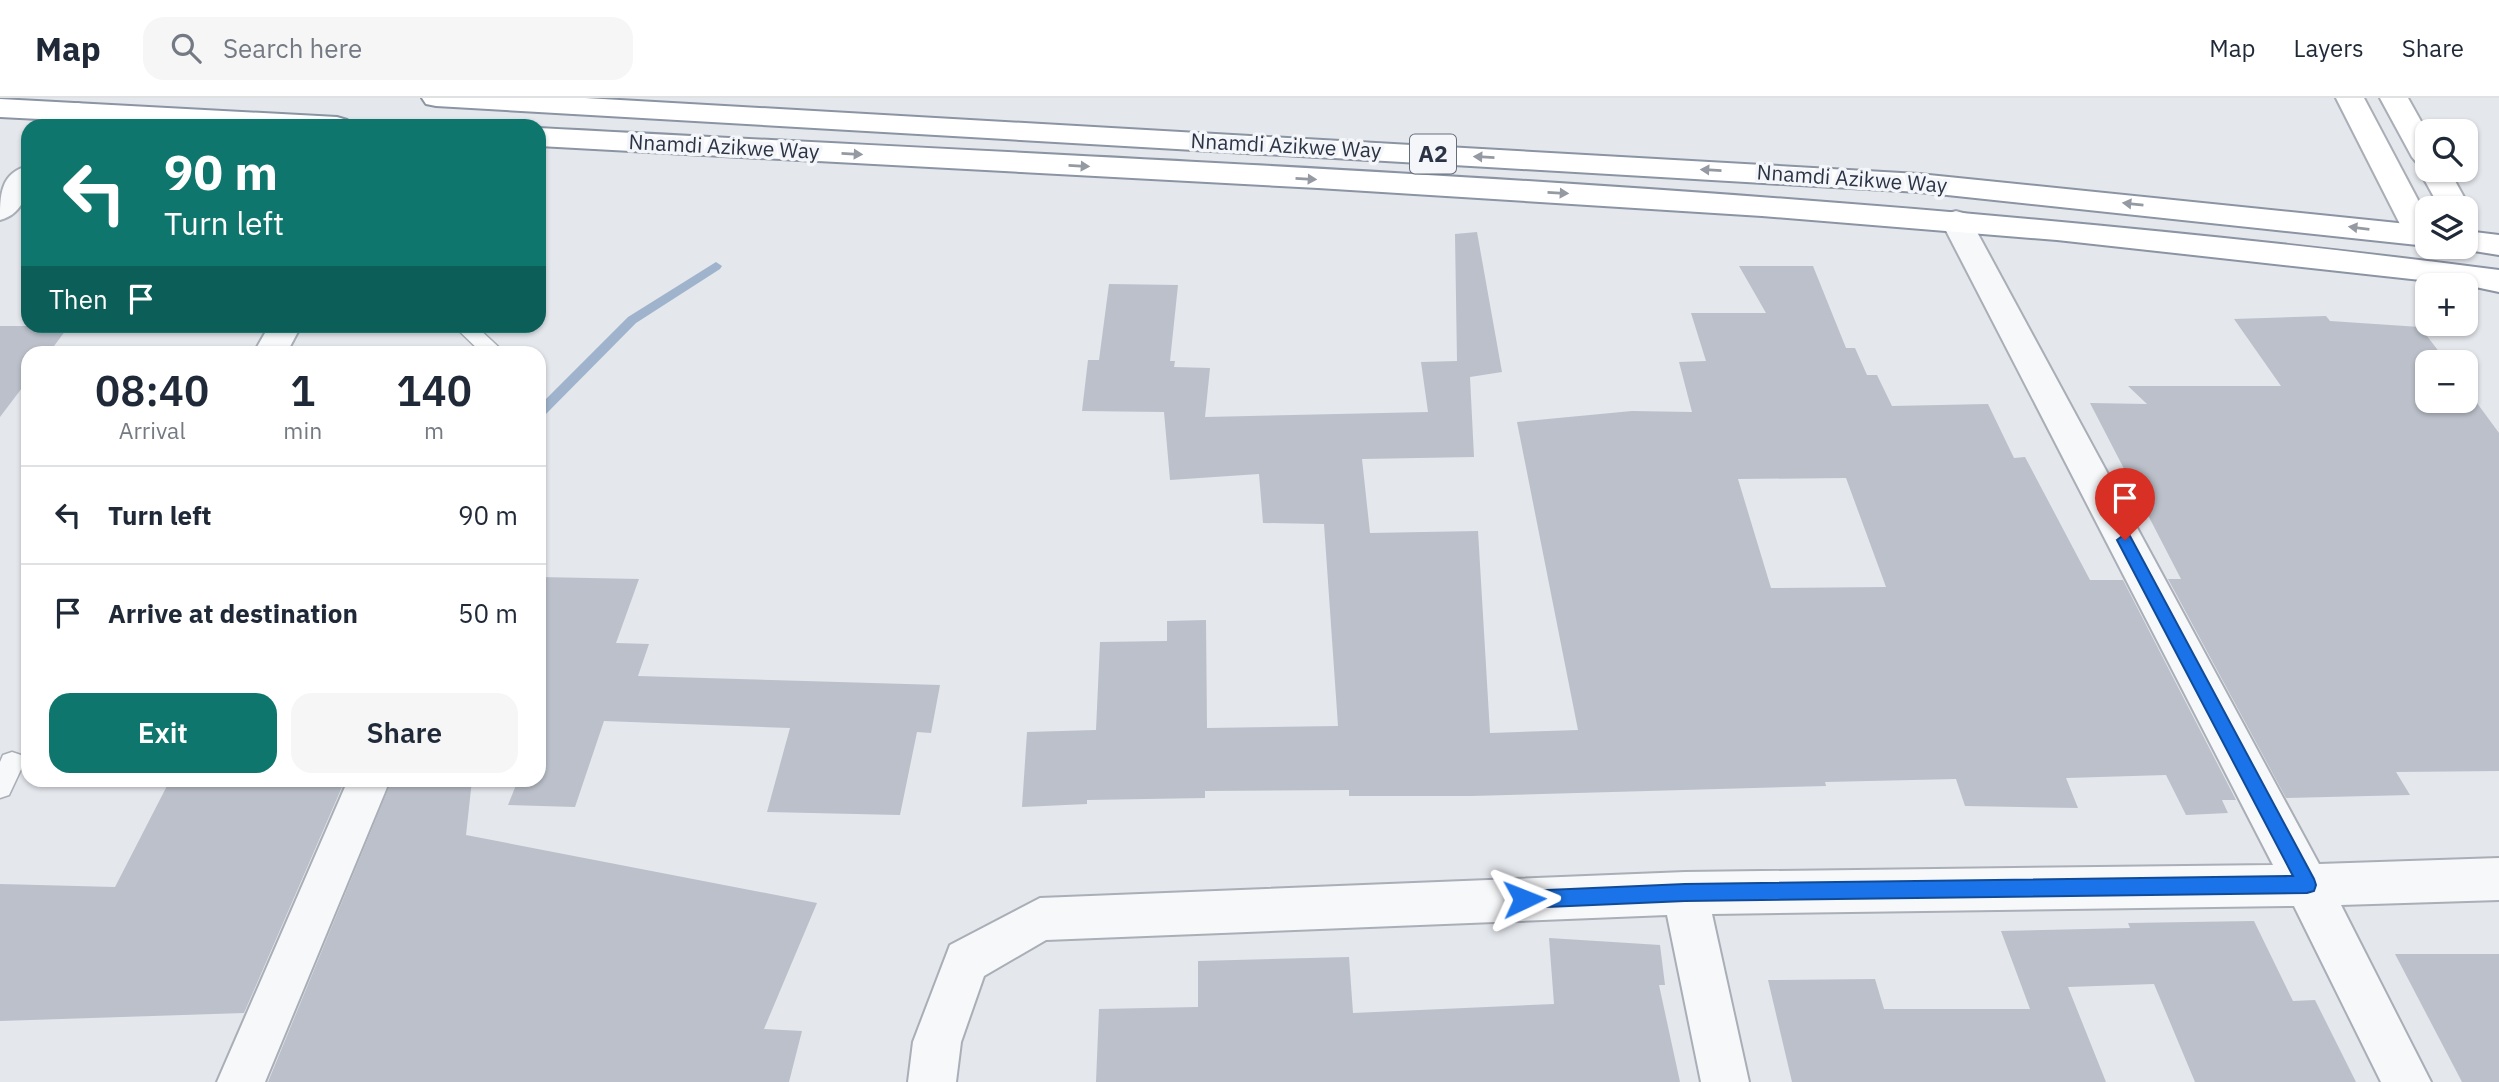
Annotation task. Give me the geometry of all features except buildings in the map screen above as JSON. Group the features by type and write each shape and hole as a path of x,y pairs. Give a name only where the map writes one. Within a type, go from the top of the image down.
{"main road":[{"name":"Nnamdi Azikwe Way","path":"436,98 1919,183 2415,235"},
{"path":"2350,98 2415,218"},
{"path":"2394,98 2415,136"},
{"path":"0,108 73,119"},
{"name":"Nnamdi Azikwe Way","path":"546,137 1574,193 1956,220 2207,245 2499,281"}],"street":[{"path":"0,210 21,184"},
{"path":"1956,220 2307,885 2407,1082"},
{"path":"241,1082 366,787"},
{"path":"932,1082 937,1042 966,961 1040,919 1685,893 2307,885 2499,879"},
{"path":"1685,893 1726,1082"}],"lane":[{"path":"472,333 487,346"},
{"path":"0,787 12,763"}],"waterway":[{"path":"546,407 632,320 716,266"}],"route":[{"path":"1524,899 1685,893 2307,885 2125,540"}]}
